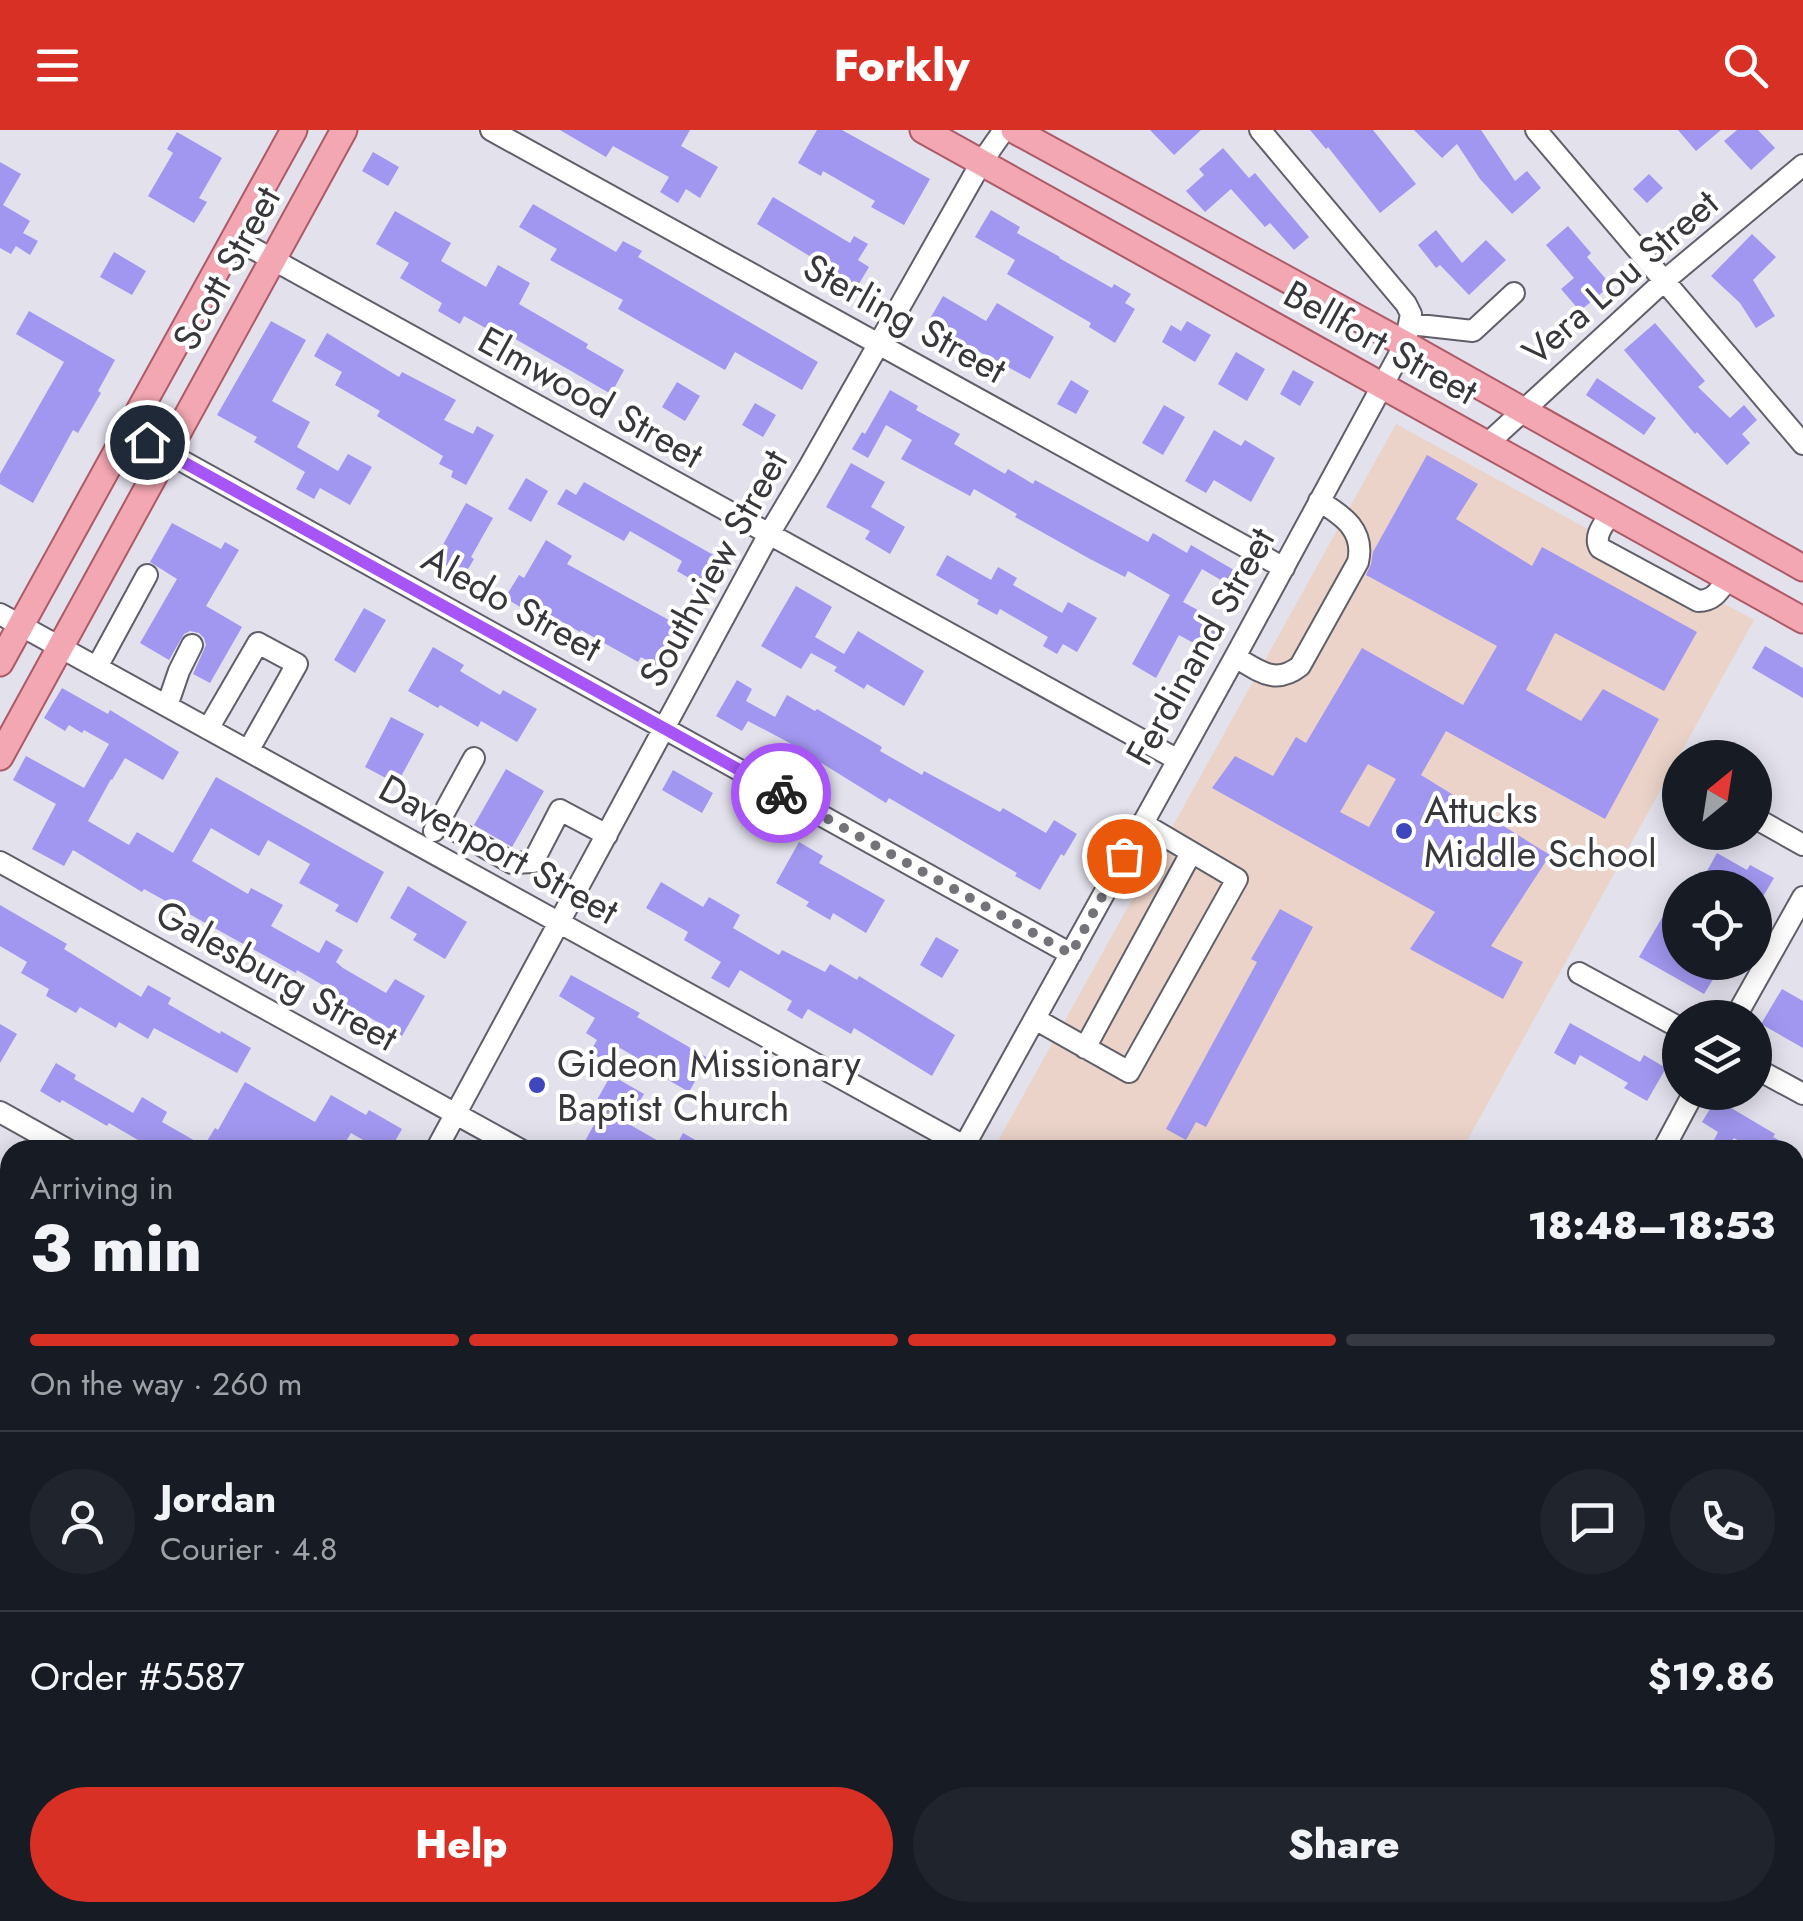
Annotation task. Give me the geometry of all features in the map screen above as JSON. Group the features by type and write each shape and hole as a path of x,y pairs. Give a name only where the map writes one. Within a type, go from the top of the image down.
{"main road":[{"name":"Scott Street","path":"0,663 10,620 128,431 294,130"},
{"name":"Scott Street","path":"0,757 344,130"},
{"name":"Bellfort Street","path":"922,130 1803,620"},
{"name":"Bellfort Street","path":"1014,130 1206,236 1408,334 1522,411 1803,568"},
{"path":"1185,274 1206,236"},
{"path":"1720,574 1734,531"}],"street":[{"name":"Sterling Street","path":"491,130 1284,568"},
{"name":"Southview Street","path":"442,1140 768,534 981,163 1004,130"},
{"path":"1260,130 1396,290 1411,314 1408,334 1473,331 1514,293"},
{"path":"1536,130 1803,444"},
{"name":"Vera Lou Street","path":"1486,444 1664,281 1803,164"},
{"name":"Elmwood Street","path":"234,238 1178,760"},
{"name":"Ferdinand Street","path":"968,1140 1284,568 1408,334"},
{"name":"Aledo Street","path":"128,431 1071,954"},
{"path":"1235,657 1273,676 1294,671 1358,562 1361,550 1351,524 1320,501"},
{"path":"1611,513 1598,536 1600,548 1698,602 1717,595 1720,574"},
{"path":"97,667 147,575"},
{"name":"Davenport Street","path":"10,620 949,1140"},
{"path":"208,728 258,643 297,664 248,751"},
{"path":"168,706 178,671 192,644"},
{"path":"424,848 474,758"},
{"path":"439,822 512,863 533,862 560,810 607,835"},
{"path":"1035,1020 1129,1072 1237,879 1142,823"},
{"path":"1772,828 1803,845"},
{"path":"1085,1048 1192,853"},
{"name":"Galesburg Street","path":"0,862 503,1140"},
{"path":"499,889 512,863"},
{"path":"1745,1000 1803,897"},
{"path":"1579,974 1662,1018"},
{"path":"1772,1077 1803,1094"},
{"path":"1668,1140 1684,1110"},
{"path":"0,1112 50,1140"}],"shaded area":[{"name":"Attucks Middle School","path":"1396,424 1754,620 1688,740 1662,740 1662,787 1468,1140 999,1140"}],"building":[{"path":"560,130 690,130 681,146 718,167 700,198 686,189 678,203 660,192 669,177 613,146 606,157"},
{"path":"817,130 842,130 930,179 904,225 871,207 875,201 823,171 821,176 798,163"},
{"path":"1150,130 1201,130 1174,155"},
{"path":"1310,130 1373,130 1416,184 1380,213"},
{"path":"1414,130 1481,130 1515,181 1527,171 1541,188 1512,214 1480,179 1457,144 1442,158"},
{"path":"1678,130 1721,130 1696,151"},
{"path":"1737,130 1758,130 1775,148 1751,170 1724,141"},
{"path":"177,132 222,158 199,198 207,202 194,223 148,196 173,153 167,149"},
{"path":"1223,148 1249,178 1255,173 1309,237 1294,250 1270,223 1265,227 1231,189 1205,212 1186,191 1204,175 1199,169"},
{"path":"373,152 399,167 388,186 362,171"},
{"path":"0,162 21,174 3,205 30,221 23,233 38,241 30,255 16,246 11,254 0,248"},
{"path":"1649,174 1663,188 1647,203 1633,189"},
{"path":"773,197 850,243 854,236 868,244 858,260 869,267 854,292 830,278 834,271 757,224"},
{"path":"533,204 616,252 623,241 642,251 638,257 818,362 802,390 735,352 725,370 618,309 623,300 550,260 557,249 519,227"},
{"path":"991,210 1020,227 1017,233 1112,288 1114,284 1131,294 1125,303 1135,309 1115,343 1089,327 1091,323 1007,274 1015,260 975,237"},
{"path":"395,211 451,243 441,261 486,287 498,265 530,283 519,304 624,370 611,394 503,332 500,336 464,316 460,324 438,311 442,303 400,278 409,263 376,244"},
{"path":"1568,226 1611,285 1580,311 1561,289 1574,278 1546,245"},
{"path":"1436,230 1462,263 1486,240 1506,260 1469,295 1440,265 1436,268 1418,245"},
{"path":"1752,234 1776,257 1753,280 1775,316 1756,328 1740,303 1711,276"},
{"path":"114,252 146,271 132,295 100,277"},
{"path":"943,296 986,321 997,303 1054,337 1030,379 927,324"},
{"path":"29,311 115,360 98,391 101,393 78,433 73,430 33,503 0,484 0,474 64,362 16,334"},
{"path":"271,321 306,340 272,401 310,422 297,447 338,471 348,454 372,467 350,505 320,488 314,499 296,489 305,472 254,442 257,437 217,415"},
{"path":"1187,321 1211,335 1195,362 1162,342 1171,325 1181,331"},
{"path":"1655,323 1705,381 1698,387 1730,418 1744,405 1757,420 1742,434 1750,443 1727,465 1695,434 1624,350"},
{"path":"327,333 399,377 402,372 456,400 444,420 473,434 477,426 494,435 466,485 451,477 453,471 439,464 443,456 335,385 342,372 314,356"},
{"path":"1236,352 1265,369 1247,401 1218,384"},
{"path":"1293,370 1314,382 1300,406 1280,394"},
{"path":"1597,378 1656,418 1644,435 1586,395"},
{"path":"1071,380 1089,391 1076,414 1057,404"},
{"path":"677,382 700,396 685,421 662,407"},
{"path":"890,390 918,406 916,410 960,434 954,444 1005,474 1008,469 1033,484 1035,480 1148,542 1153,533 1187,553 1191,545 1246,577 1238,590 1202,569 1183,602 1221,623 1206,650 1179,635 1156,678 1132,664 1170,595 1128,571 1125,577 1090,559 974,489 970,496 901,459 912,440 886,425 868,458 852,449"},
{"path":"755,403 776,415 763,437 742,425"},
{"path":"1164,405 1185,417 1163,455 1142,443"},
{"path":"1214,430 1241,446 1245,440 1275,458 1251,502 1214,480 1206,493 1185,481"},
{"path":"1427,455 1478,484 1456,519 1532,566 1542,547 1697,632 1664,691 1555,633 1526,690 1581,721 1603,689 1659,719 1605,819 1446,731 1421,775 1550,855 1491,946 1523,962 1503,999 1410,949 1435,912 1212,788 1235,756 1273,776 1296,737 1306,743 1362,648 1463,705 1497,646 1366,575 1373,552","holes":["1368,764 1396,779 1369,827 1340,812"]},
{"path":"851,463 885,482 871,507 905,527 890,554 865,539 870,531 826,507"},
{"path":"526,478 548,491 531,522 508,509"},
{"path":"584,482 717,557 701,585 677,571 682,561 630,531 624,541 557,504 566,489 576,495"},
{"path":"466,503 493,518 464,576 435,559"},
{"path":"172,523 221,549 225,542 239,550 206,606 242,627 210,683 193,674 206,645 199,633 184,634 169,660 140,643 177,579 150,562"},
{"path":"546,540 572,556 567,564 678,625 656,665 641,657 638,662 543,611 539,618 505,598 519,575 524,578"},
{"path":"947,555 991,580 998,567 1017,578 1013,585 1062,613 1068,602 1097,618 1077,652 1063,644 1057,654 1043,646 1048,637 1000,609 997,615 977,604 979,600 936,575"},
{"path":"796,586 832,607 815,637 844,654 858,631 924,671 904,706 867,684 864,689 834,671 837,667 811,653 801,669 761,646"},
{"path":"364,608 386,620 355,673 334,660"},
{"path":"1765,646 1803,668 1803,698 1752,668"},
{"path":"433,647 464,665 460,671 500,695 503,690 537,709 517,742 481,721 478,727 408,691"},
{"path":"737,680 752,689 746,701 775,717 787,695 882,747 880,751 922,775 924,771 1046,833 1054,820 1077,834 1040,890 1015,876 1017,873 889,798 886,803 786,741 748,721 742,731 716,716"},
{"path":"62,688 108,714 110,710 179,752 163,780 125,758 88,821 129,845 137,832 173,853 216,777 384,872 357,923 335,911 339,905 299,883 310,864 268,840 259,856 211,828 192,861 248,894 251,888 283,905 271,926 319,953 326,940 343,950 336,962 386,993 395,979 425,996 402,1036 297,970 296,973 144,889 142,892 73,850 64,866 32,849 56,804 13,780 26,756 84,788 109,744 69,725 65,731 44,718"},
{"path":"391,717 424,734 397,784 365,767"},
{"path":"506,769 544,791 512,847 474,825"},
{"path":"673,770 713,793 702,813 662,790"},
{"path":"799,842 823,856 819,863 885,900 866,933 833,913 830,920 776,883"},
{"path":"1717,853 1747,870 1708,870"},
{"path":"661,882 703,907 709,897 740,915 733,928 779,955 782,950 825,972 830,964 857,980 859,976 955,1035 932,1076 854,1028 851,1034 808,1009 802,1019 787,1010 792,1001 740,970 729,988 711,978 721,962 684,940 688,932 646,908"},
{"path":"408,886 467,922 445,959 413,940 417,934 390,918"},
{"path":"0,905 67,944 64,949 141,997 148,985 171,998 168,1004 251,1048 237,1073 154,1028 148,1039 119,1022 116,1028 80,1007 76,1013 46,996 49,989 21,973 27,962 0,946"},
{"path":"1280,909 1313,927 1206,1127 1196,1122 1186,1140 1166,1129 1257,962 1251,959"},
{"path":"1662,918 1662,970 1639,957"},
{"path":"936,937 959,950 942,978 920,965"},
{"path":"571,975 640,1013 637,1017 708,1058 689,1092 620,1048 610,1064 590,1052 597,1040 586,1033 595,1018 559,996"},
{"path":"1679,980 1713,980 1704,994"},
{"path":"1782,989 1803,1001 1803,1048 1772,1030 1772,1006"},
{"path":"1570,1023 1640,1062 1644,1055 1662,1066 1662,1075 1647,1101 1624,1088 1628,1083 1580,1055 1575,1065 1554,1053"},
{"path":"0,1024 17,1034 0,1063"},
{"path":"56,1063 76,1075 74,1079 133,1113 142,1097 167,1112 162,1122 194,1140 138,1140 40,1091"},
{"path":"611,1075 644,1094 627,1123 657,1140 586,1140 601,1112 593,1107"},
{"path":"245,1082 315,1122 331,1095 402,1129 396,1140 363,1140 351,1133 347,1140 208,1140 215,1128 218,1130"},
{"path":"1709,1110 1735,1110 1779,1140 1714,1140 1718,1132 1702,1122"}],"way so far":[{"path":"781,793 1071,954 1124,856"}],"place":[{"name":"Attucks Middle School","path":"1404,831"},
{"name":"Gideon Missionary Baptist Church","path":"537,1085"}],"route":[{"path":"147,442 781,793"}]}
